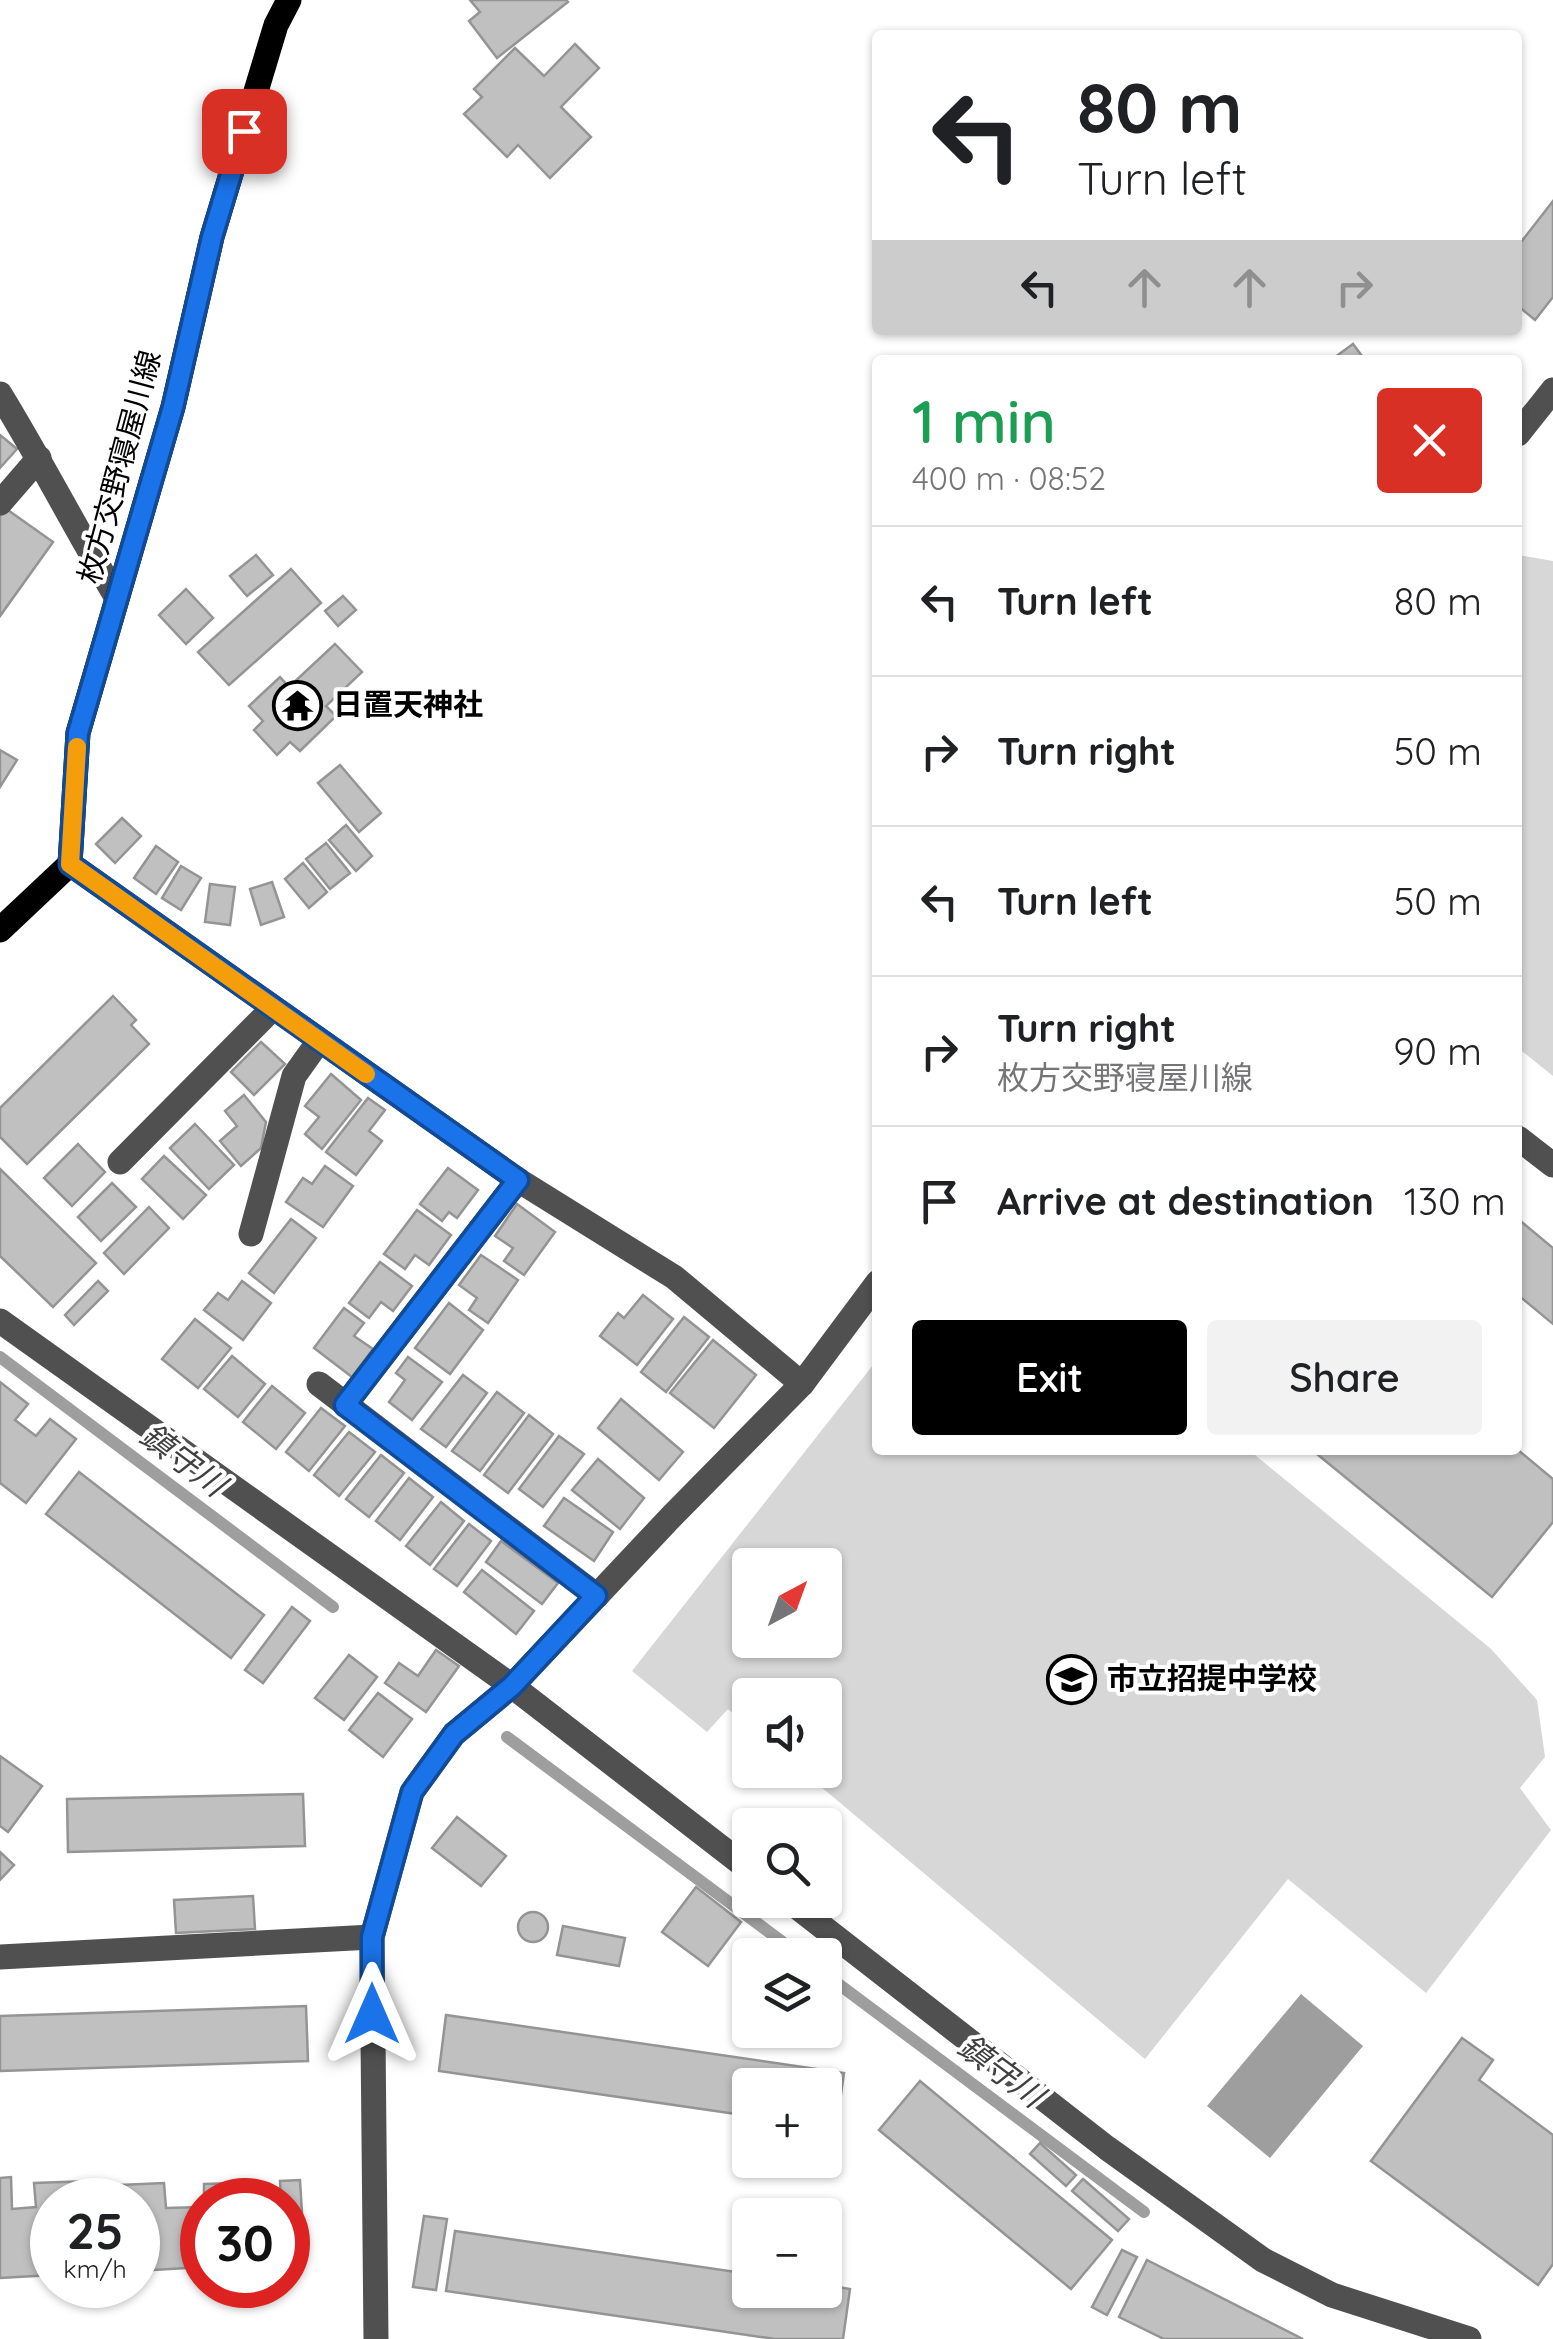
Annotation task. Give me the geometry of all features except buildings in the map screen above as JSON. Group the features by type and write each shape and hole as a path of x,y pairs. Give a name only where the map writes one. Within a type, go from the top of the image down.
{"main road":[{"name":"枚方交野寝屋川線","path":"70,864 78,733 173,407 212,237 276,25 289,0"},
{"path":"0,930 70,864"}],"street":[{"path":"1522,429 1553,390"},
{"path":"0,394 118,598"},
{"path":"0,503 39,458"},
{"path":"70,864 518,1180 674,1276 802,1384"},
{"path":"120,1162 273,1008"},
{"path":"251,1234 294,1076 319,1041"},
{"path":"1522,1141 1553,1165"},
{"path":"345,1405 518,1180"},
{"path":"376,2339 372,1937 412,1792 454,1734 512,1686 802,1384 872,1290"},
{"path":"0,1321 512,1686 732,1856"},
{"path":"319,1384 596,1596"},
{"path":"811,1918 1107,2148 1263,2260 1332,2295 1469,2339"},
{"path":"0,1957 372,1937"}],"shaded area":[{"path":"1522,556 1553,561 1553,1076 1522,1051"},
{"name":"市立招提中学校","path":"872,1366 872,1455 1255,1455 1491,1649 1537,1700 1545,1757 1520,1788 1551,1830 1426,1993 1288,1879 1145,2059 822,1788 842,1788 842,1678 732,1678 732,1712 728,1709 707,1732 632,1671"},
{"path":"1301,1994 1363,2046 1270,2158 1207,2106"}],"waterway":[{"name":"鎮守川","path":"0,1357 333,1607"},
{"name":"鎮守川","path":"507,1737 777,1938"},
{"name":"鎮守川","path":"842,1987 1144,2212"}],"slow traffic":[{"path":"77,747 70,864 366,1074"}],"place":[{"name":"日置天神社","path":"298,705"},
{"name":"市立招提中学校","path":"1072,1679"}],"route":[{"path":"244,131 212,237 173,407 78,733 70,864 518,1180 345,1405 596,1596 512,1686 454,1734 412,1792 372,1937 372,2014"}]}
